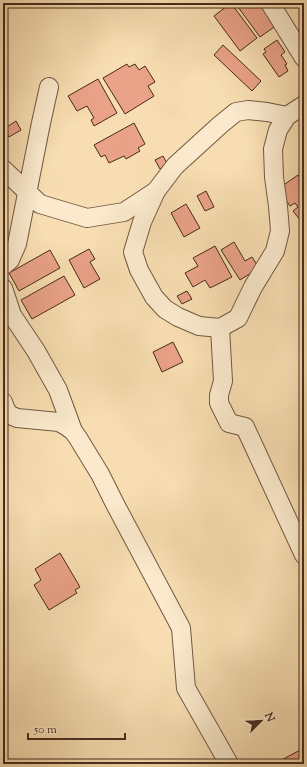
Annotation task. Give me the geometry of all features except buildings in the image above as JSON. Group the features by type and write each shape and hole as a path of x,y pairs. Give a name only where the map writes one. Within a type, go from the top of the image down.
{"street":[{"path":"270,3 304,58"},
{"path":"3,266 10,260 18,244 41,123 50,87"},
{"path":"287,116 248,110 236,112 175,166 156,191 142,222 133,252 139,270 154,296 165,309 178,317 199,326 220,328 238,318 254,287 275,252 280,232 274,177 273,149 278,130 287,116 304,104"},
{"path":"3,169 40,204 87,218 124,212 156,191"},
{"path":"3,288 12,315 36,351 58,390 73,431 100,474 181,628 186,688 229,764"},
{"path":"220,328 223,381 219,395 220,403 229,424 245,427 304,554"},
{"path":"3,402 10,415 17,418 59,422 73,431"}]}
